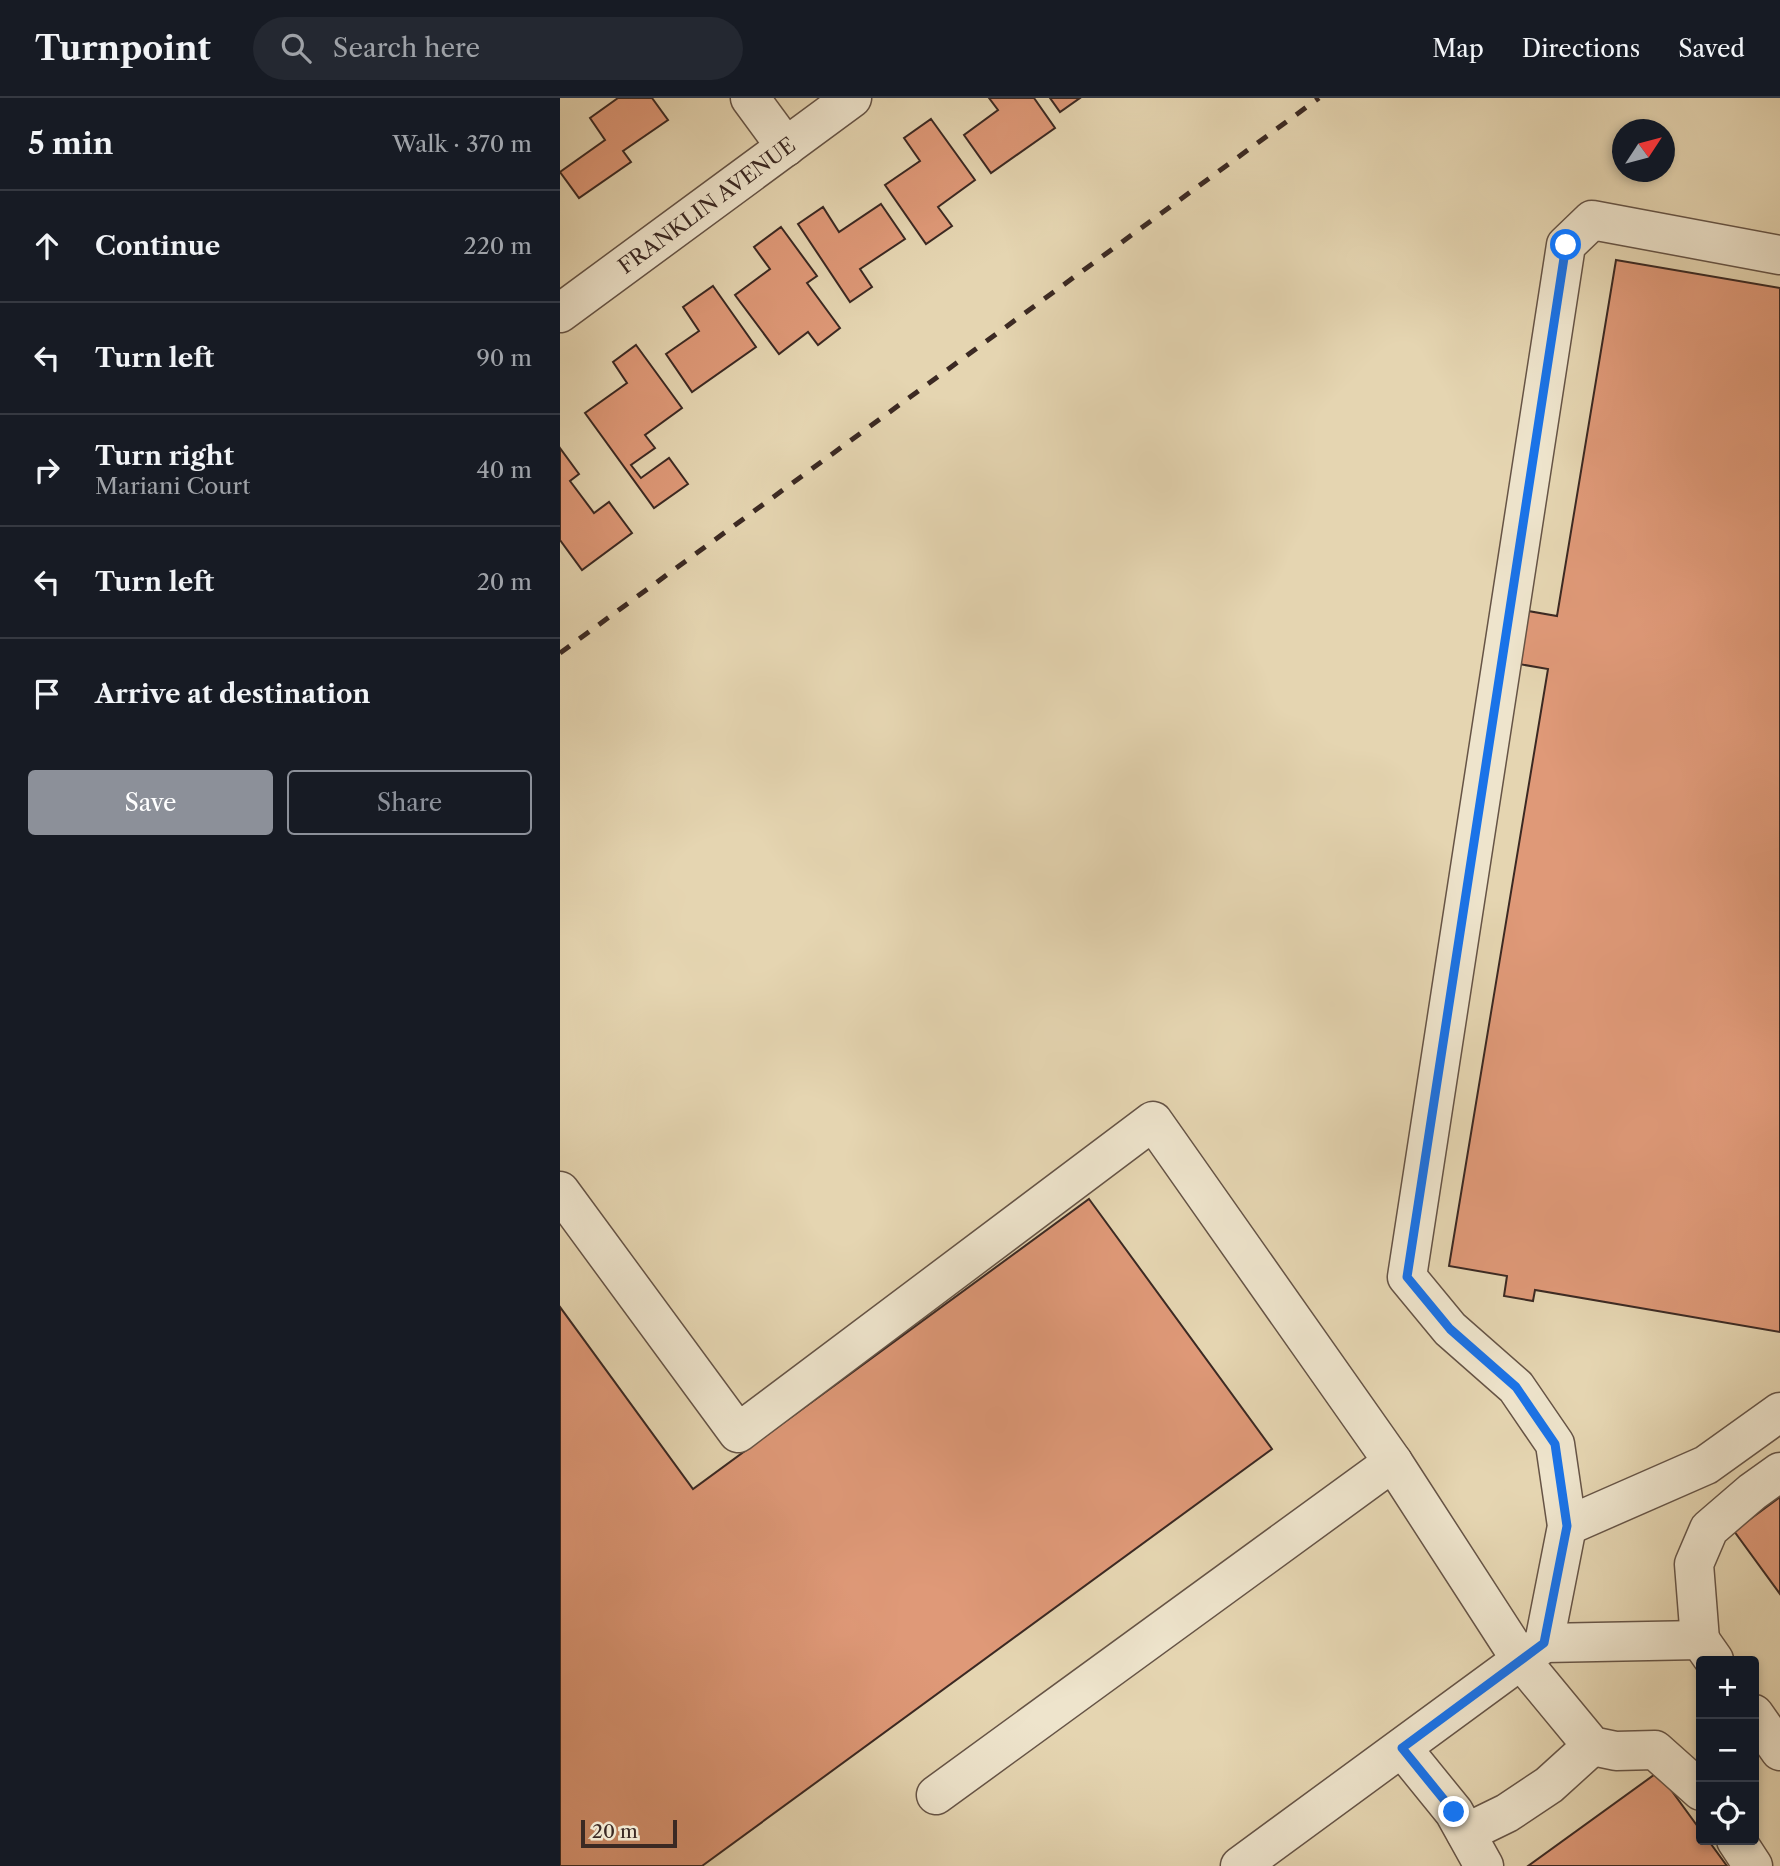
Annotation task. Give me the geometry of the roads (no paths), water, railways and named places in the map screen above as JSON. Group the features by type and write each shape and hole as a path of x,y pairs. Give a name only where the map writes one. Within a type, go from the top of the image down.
{"street":[{"path":"750,98 786,147"},
{"name":"FRANKLIN AVENUE","path":"560,313 852,98"},
{"path":"1532,1652 1567,1526 1555,1444 1516,1387 1450,1329 1407,1277 1566,245 1592,220 1780,255"},
{"path":"560,1191 738,1433 1153,1121 1393,1462 1532,1652 1592,1746 1616,1751 1655,1750 1696,1787"},
{"path":"1567,1526 1706,1465 1780,1412"},
{"path":"936,1795 1393,1462"},
{"path":"1240,1866 1532,1652 1708,1651 1694,1564 1709,1529 1780,1472"},
{"path":"1758,1719 1780,1751"},
{"path":"1466,1833 1507,1813 1549,1785 1592,1746"},
{"path":"1402,1748 1454,1812 1484,1866"},
{"path":"1739,1845 1753,1866"}],"railway":[{"path":"560,653 1319,98"}]}
